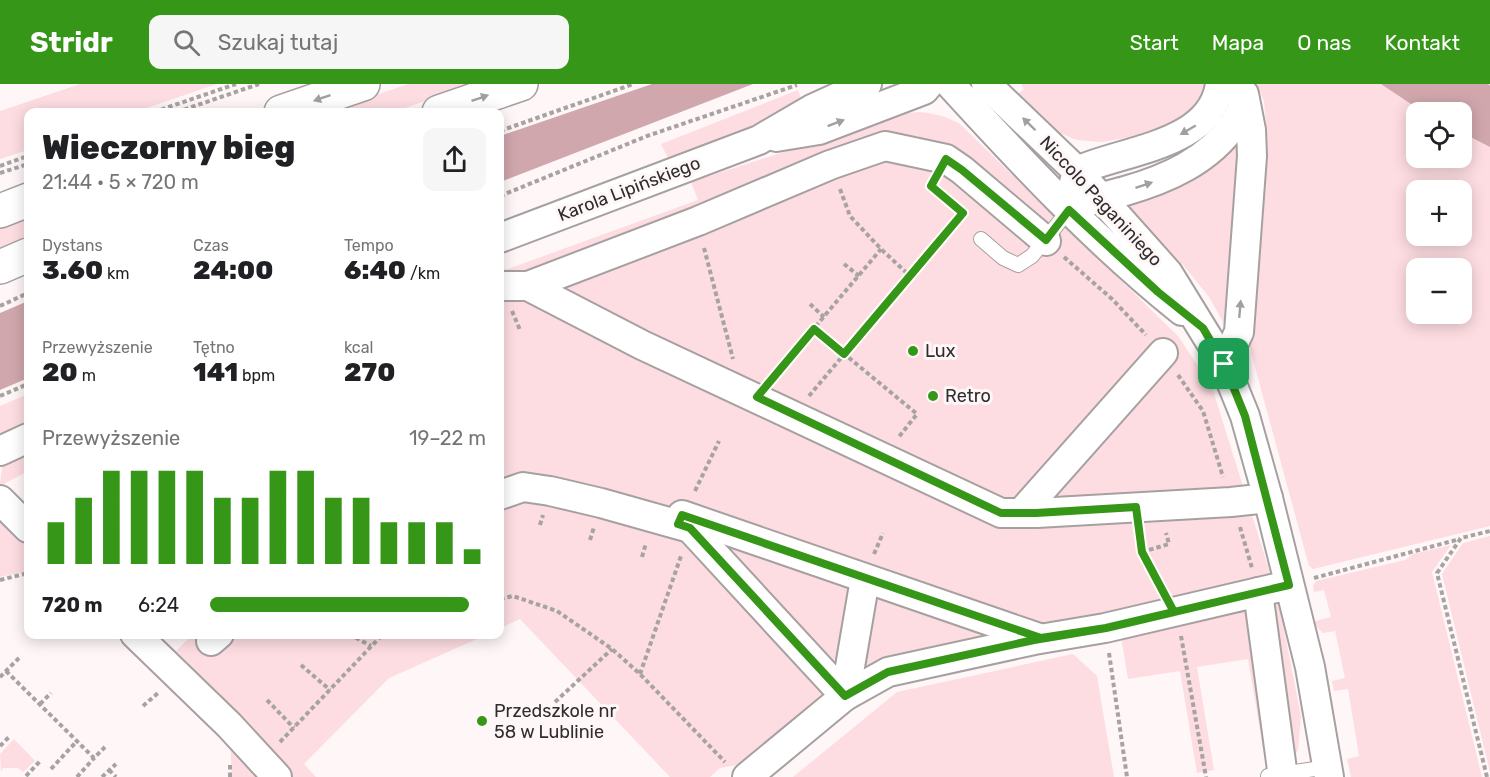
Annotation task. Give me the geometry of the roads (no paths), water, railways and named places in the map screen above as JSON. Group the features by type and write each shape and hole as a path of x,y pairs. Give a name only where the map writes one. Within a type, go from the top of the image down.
{"main road":[{"path":"293,108 363,84"},
{"path":"451,108 521,84"},
{"path":"0,211 24,202"},
{"path":"0,267 24,257"}],"street":[{"name":"Karola Lipińskiego","path":"504,236 759,140 812,109 867,84"},
{"name":"Karola Lipińskiego","path":"759,140 819,130 924,90 929,84"},
{"name":"Niccolo Paganiniego","path":"950,84 1069,210 1158,292 1203,328"},
{"name":"Niccolo Paganiniego","path":"986,84 1077,171 1168,273 1224,364 1245,416 1268,498 1310,667 1328,772"},
{"path":"1069,210 1077,171 1096,162 1166,141 1194,127 1208,114 1219,94 1220,84"},
{"path":"1069,210 1099,197 1170,176 1208,153 1237,119 1244,92"},
{"path":"1224,364 1239,332 1252,156 1251,130 1244,92"},
{"path":"507,285 698,221 830,165 885,146 946,159 1046,240"},
{"path":"507,285 749,394 1001,513 1231,502 1268,498"},
{"path":"1021,513 1163,353"},
{"path":"0,451 24,440"},
{"path":"504,494 523,487 550,491 683,522 865,579 1041,638"},
{"path":"0,500 24,524"},
{"path":"683,522 845,696"},
{"path":"845,696 865,579"},
{"path":"739,773 845,696 888,672 1041,638 1106,628 1289,585"},
{"path":"1258,592 1278,776"},
{"path":"140,639 270,768"}],"lane":[{"path":"981,238 1003,258 1018,265 1032,256 1069,210"},
{"path":"1278,776 1328,772"}],"place":[{"name":"Lux","path":"913,351"},
{"name":"Retro","path":"933,396"},
{"name":"Przedszkole nr 58 w Lublinie","path":"482,721"}]}
